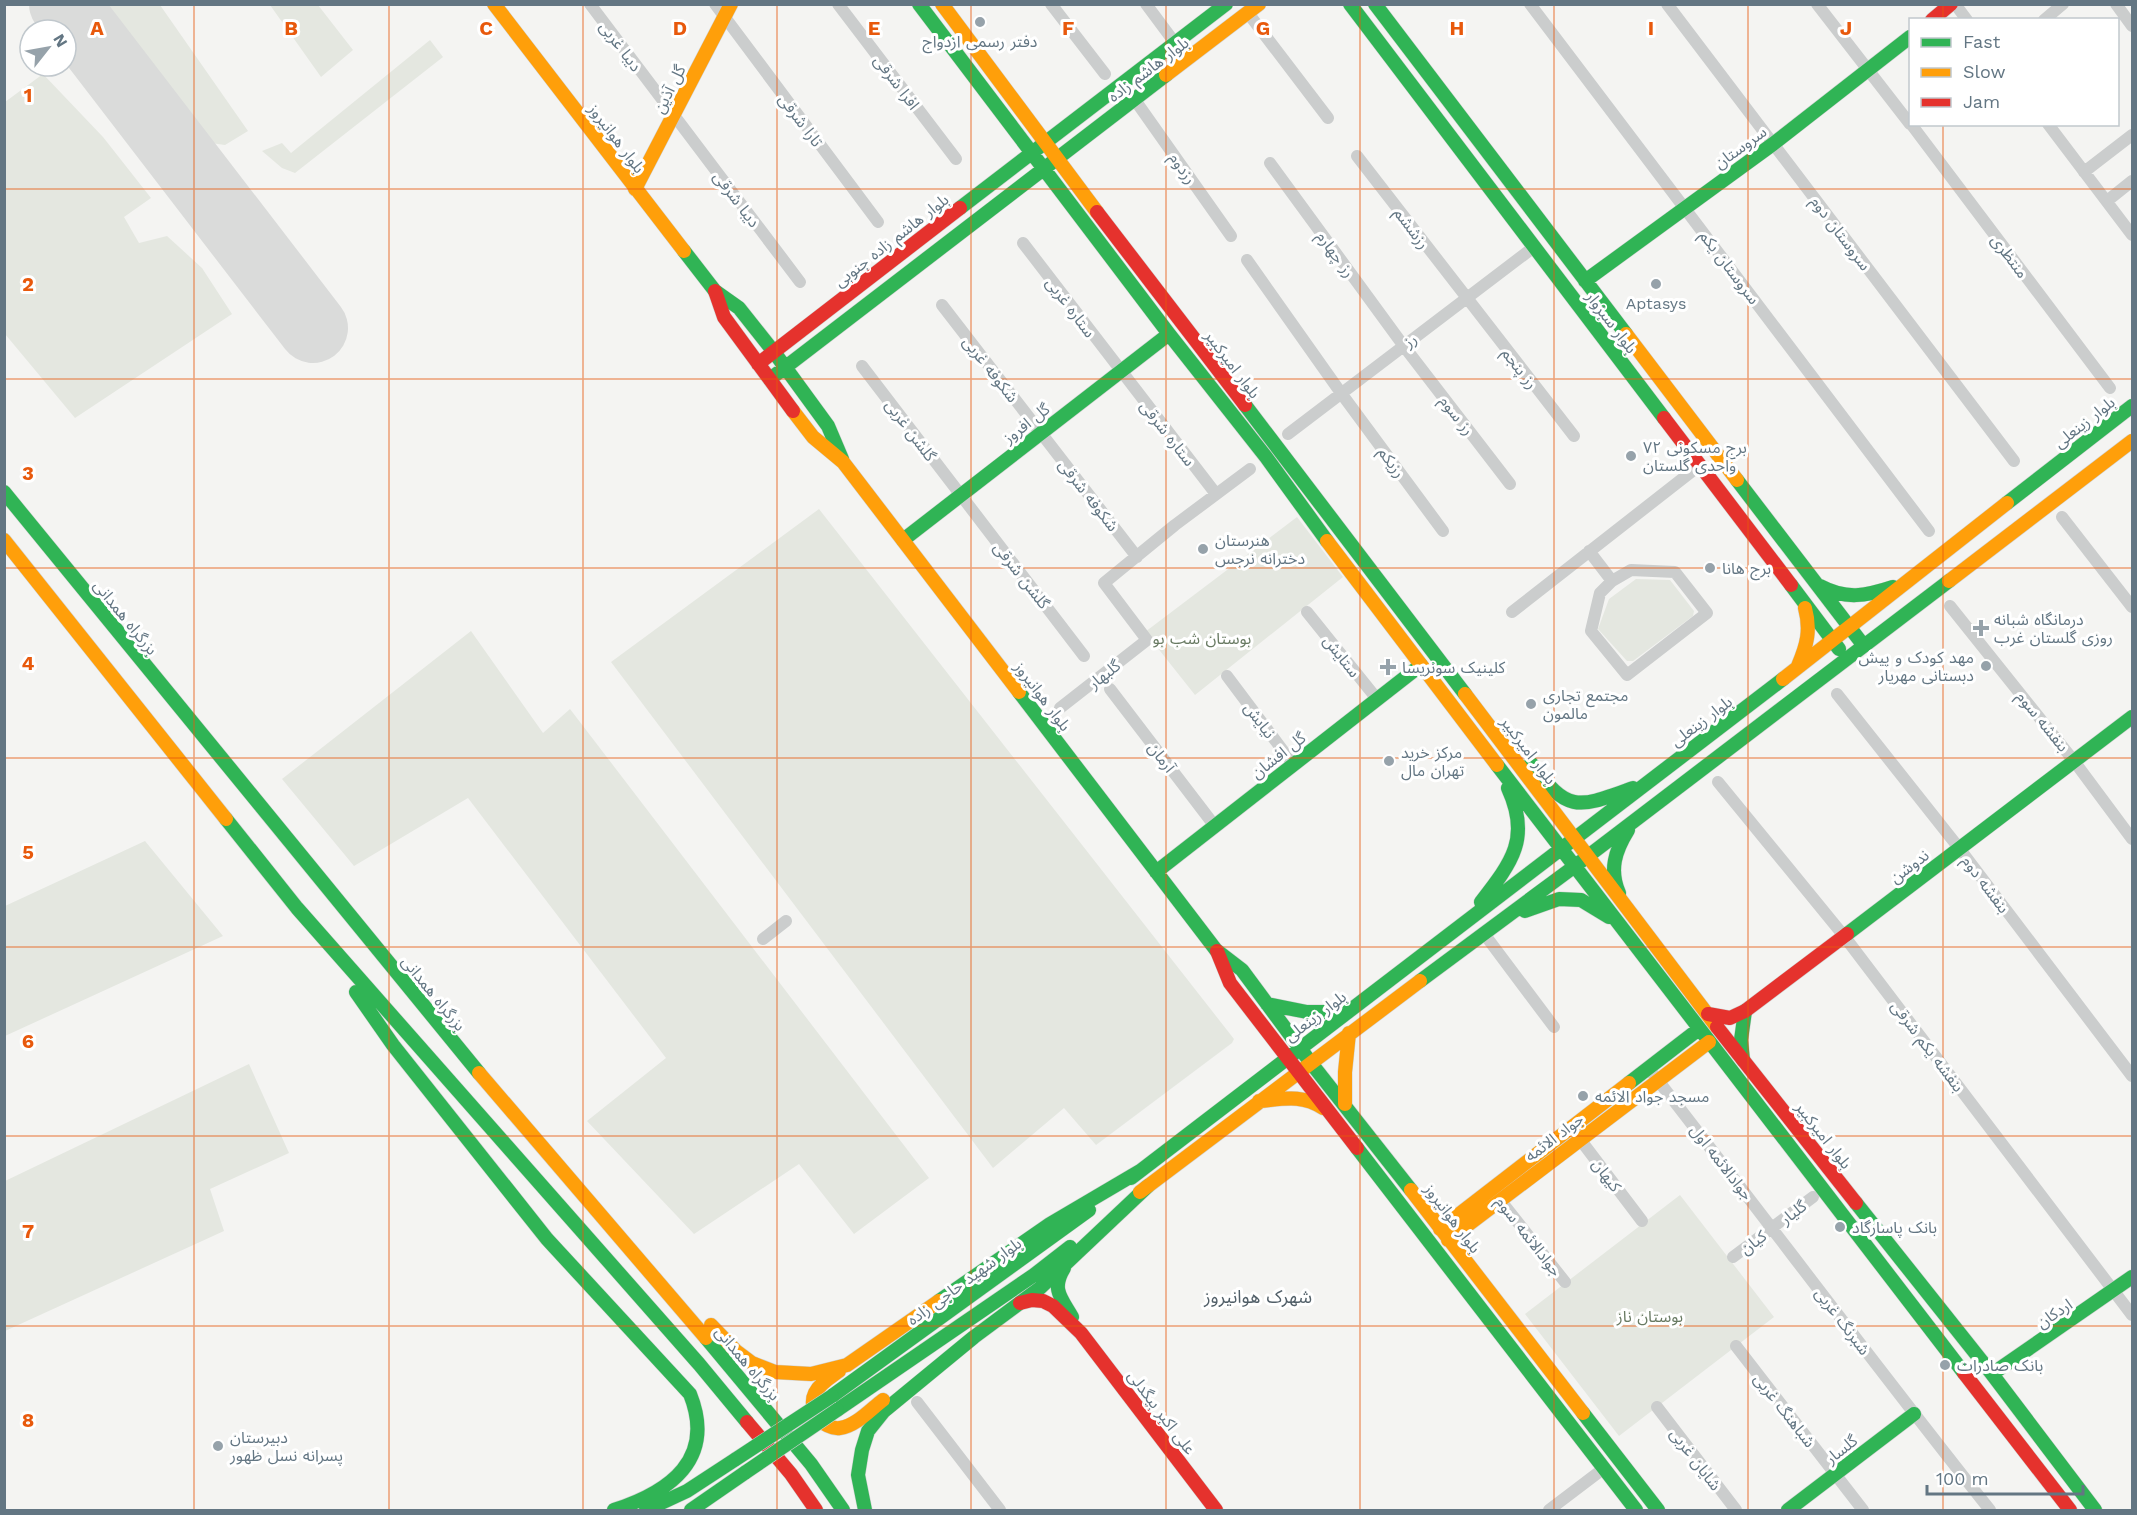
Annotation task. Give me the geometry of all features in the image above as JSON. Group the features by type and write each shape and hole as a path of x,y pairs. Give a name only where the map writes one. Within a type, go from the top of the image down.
{"main road":[{"name":"بلوار هوانیروز","path":"494,4 715,291 740,308 774,352 828,426 843,462"},
{"name":"گل آذین","path":"635,189 731,4"},
{"name":"بلوار امیرکبیر","path":"919,4 1169,334 1266,457 1617,922 2070,1510"},
{"name":"بلوار امیرکبیر","path":"942,4 1056,159 1437,655 1629,912 1992,1374 2095,1510"},
{"name":"بلوار هاشم زاده","path":"1044,143 1226,4"},
{"name":"بلوار هاشم زاده","path":"1044,170 1259,4"},
{"name":"بلوار سبزوار","path":"1350,4 1847,659"},
{"name":"بلوار سبزوار","path":"1375,4 1864,646"},
{"path":"1934,18 1951,4"},
{"name":"سروستان","path":"1585,280 1773,144 1909,39"},
{"name":"بلوار هاشم زاده جنوبی","path":"758,364 1044,143"},
{"path":"770,379 1044,170"},
{"name":"بلوار هوانیروز","path":"715,291 724,317 813,437 843,462 903,540 1216,950 1230,983 1298,1073 1636,1510"},
{"name":"گل افروز","path":"903,540 1169,334"},
{"name":"بلوار زینعلی","path":"1287,1058 1797,669 2133,406"},
{"name":"بلوار زینعلی","path":"1298,1073 1480,938 2133,441"},
{"name":"بزرگراه همدانی","path":"4,492 460,1052 746,1384 811,1464 843,1510"},
{"path":"4,540 297,908 699,1364 791,1474 816,1510"},
{"path":"1817,584 1831,593 1845,597 1867,597 1908,582"},
{"path":"1797,669 1810,640 1809,622 1802,598"},
{"path":"1437,655 1500,721 1559,797 1577,803 1588,802 1648,783"},
{"name":"گل افشان","path":"1156,872 1421,665"},
{"name":"ندوشن","path":"1745,1011 2133,717"},
{"path":"1469,919 1509,864 1518,845 1519,822 1513,797 1485,749"},
{"path":"1629,912 1616,888 1613,868 1616,849 1628,831 1659,801"},
{"path":"1480,938 1530,908 1559,899 1581,900 1617,922"},
{"path":"297,908 393,1045 540,1230 587,1285 690,1394 697,1412 696,1433 692,1454 680,1474 645,1498 614,1510"},
{"name":"بلوار هوانیروز","path":"1216,950 1242,970 1300,1049 1345,1104 1658,1510"},
{"path":"1267,1004 1292,1012 1316,1014 1348,1012"},
{"path":"1708,1014 1730,1018 1745,1011"},
{"path":"1743,1060 1741,1040 1745,1011"},
{"name":"جواد الائمه","path":"1444,1234 1653,1074 1699,1029"},
{"path":"1345,1104 1349,1033"},
{"name":"جواد الائمه","path":"1653,1074 1709,1041"},
{"path":"460,1052 570,1166 706,1319 752,1363 780,1373 800,1376 822,1374 846,1365"},
{"name":"بلوار شهید حاجی زاده","path":"691,1510 746,1472 1287,1058"},
{"name":"بلوار شهید حاجی زاده","path":"646,1510 687,1491 736,1459 835,1403 1035,1275 1258,1101 1298,1073"},
{"path":"1258,1101 1288,1098 1311,1100 1328,1112"},
{"path":"1140,1171 1050,1224 846,1365 815,1391 813,1409 818,1417 832,1428 843,1428 974,1337 1040,1288 1148,1186"},
{"name":"علی اکبر بیگدلی","path":"1070,1261 1056,1281 1057,1289 1081,1333"},
{"name":"اردکان","path":"1992,1374 2133,1277"},
{"name":"علی اکبر بیگدلی","path":"1020,1304 1032,1300 1043,1300 1053,1306 1081,1333 1216,1510"},
{"path":"865,1510 858,1475 861,1450 868,1431 884,1411 974,1337"},
{"name":"گلسار","path":"1788,1510 1914,1414"}],"street":[{"name":"دیبا غربی","path":"590,4 674,115"},
{"name":"تارا شرقی","path":"715,4 878,222"},
{"name":"افرا شرقی","path":"838,4 956,159"},
{"path":"1051,4 1105,74"},
{"path":"1146,4 1175,43"},
{"name":"سروستان یکم","path":"1530,4 1929,531"},
{"name":"سروستان دوم","path":"1667,4 2014,461"},
{"name":"منتظری","path":"1817,4 1909,121"},
{"path":"1955,4 1966,18"},
{"path":"2046,18 2063,4"},
{"path":"2116,4 2133,26"},
{"path":"1248,13 1328,118"},
{"name":"رزدوم","path":"1135,100 1231,236"},
{"name":"دیبا شرقی","path":"674,115 800,282"},
{"name":"منتظری","path":"1913,126 2110,388"},
{"path":"2050,126 2133,235"},
{"path":"2084,172 2133,135"},
{"name":"رزششم","path":"1357,156 1467,299"},
{"name":"رز چهارم","path":"1270,163 1403,345"},
{"path":"2107,201 2133,181"},
{"name":"ستاره غربی","path":"1023,243 1120,371"},
{"name":"رز","path":"1288,434 1534,247"},
{"path":"1247,260 1341,393"},
{"name":"رز پنجم","path":"1467,299 1574,436"},
{"name":"شکوفه غربی","path":"942,305 1041,433"},
{"name":"رز سوم","path":"1403,345 1510,484"},
{"name":"گلشن غربی","path":"862,366 960,494"},
{"name":"ستاره شرقی","path":"1120,371 1216,494"},
{"name":"رزیکم","path":"1341,393 1443,531"},
{"name":"شکوفه شرقی","path":"1041,433 1137,557"},
{"path":"1512,612 1700,465"},
{"path":"1137,557 1250,469"},
{"name":"گلشن شرقی","path":"960,494 1084,656"},
{"path":"2062,516 2133,607"},
{"path":"1589,551 1612,581"},
{"name":"گلبهار","path":"1060,708 1147,640 1104,583 1137,557"},
{"path":"1631,570 1675,572 1707,613 1627,675 1591,631 1600,593 1612,581 1631,570"},
{"name":"بنفشه سوم","path":"1950,606 2133,839"},
{"name":"ستایش","path":"1307,612 1377,699"},
{"name":"نیایش","path":"1227,676 1293,764"},
{"name":"آرمان","path":"1110,689 1214,825"},
{"name":"بنفشه دوم","path":"1837,694 1959,848 2133,1076"},
{"name":"بنفشه یکم شرقی","path":"1718,782 1844,936 2133,1315"},
{"path":"763,939 786,921"},
{"path":"1480,938 1554,1027"},
{"name":"جوادالائمه اول","path":"1653,1074 1772,1227"},
{"name":"کیهان","path":"1576,1133 1642,1221"},
{"name":"جوادالائمه سوم","path":"1496,1195 1565,1282"},
{"name":"گلیار","path":"1772,1227 1813,1197"},
{"name":"کیان","path":"1733,1257 1772,1227"},
{"name":"شبرنگ غربی","path":"1772,1227 1990,1510"},
{"name":"شباهنگ غربی","path":"1736,1347 1863,1510"},
{"path":"917,1402 1000,1510"},
{"name":"شایان غربی","path":"1657,1407 1736,1510"},
{"path":"1549,1510 1603,1469"}],"green space":[{"path":"105,4 160,5 248,131 225,145 211,143"},
{"path":"270,5 318,5 353,50 321,77"},
{"path":"430,40 443,57 295,173 282,168 262,151 282,143 291,153"},
{"path":"38,78 47,78 103,137 151,198 124,217 139,243 167,236 202,268 232,314 75,418 5,334 5,102"},
{"path":"819,509 1234,1039 1232,1043 1096,1145 1064,1108 993,1168 611,662"},
{"name":"بوستان شب بو","path":"1297,517 1343,577 1195,695 1145,632"},
{"path":"1636,579 1670,580 1694,611 1693,616 1633,661 1627,661 1598,629 1609,599"},
{"path":"471,631 543,733 570,709 929,1178 854,1234 799,1164 694,1234 587,1121 666,1058 468,798 354,866 282,779"},
{"path":"145,841 223,936 5,1036 5,906"},
{"path":"249,1064 289,1153 210,1189 224,1231 5,1331 5,1181"},
{"name":"بوستان ناز","path":"1680,1195 1774,1317 1619,1436 1525,1314"}],"runway":[{"path":"64,4 313,328"}],"traffic: fast":[{"path":"919,4 1169,334 1266,457 1327,541"},
{"path":"960,208 1226,4"},
{"path":"1350,4 1664,418"},
{"path":"1375,4 1626,334"},
{"path":"1585,281 1773,144 1909,38"},
{"path":"770,379 1166,75"},
{"path":"684,251 715,291 739,308 774,352 828,426 842,459"},
{"path":"903,540 1169,334"},
{"path":"1245,405 1465,694"},
{"path":"2007,503 2132,406"},
{"path":"1737,480 1864,646"},
{"path":"4,492 479,1073"},
{"path":"1420,981 1949,581"},
{"path":"1791,585 1839,649"},
{"path":"1820,586 1847,595 1874,593 1893,587"},
{"path":"1156,872 1421,665"},
{"path":"1131,1178 1783,679"},
{"path":"1019,692 1216,950 1242,970 1311,1063 1411,1190"},
{"path":"1847,934 2132,717"},
{"path":"1531,763 1555,791 1565,799 1575,802 1599,800 1633,788"},
{"path":"1497,765 1964,1373"},
{"path":"1481,902 1502,874 1515,849 1518,821 1508,788"},
{"path":"226,819 297,908 699,1364 747,1422"},
{"path":"1619,893 1614,868 1617,853 1628,830"},
{"path":"1525,911 1559,899 1581,900 1609,917"},
{"path":"356,992 393,1045 547,1239 690,1394 696,1417 697,1437 692,1455 683,1470 670,1483 653,1493 614,1510"},
{"path":"1267,1004 1307,1012 1348,1012"},
{"path":"1743,1060 1741,1040 1745,1011"},
{"path":"1629,1083 1699,1029"},
{"path":"1357,1148 1636,1510"},
{"path":"939,1301 1050,1224 1140,1171"},
{"path":"865,1510 858,1475 862,1450 868,1431 884,1411 974,1337 1040,1288 1148,1186"},
{"path":"1856,1203 1992,1374 2095,1510"},
{"path":"832,1396 1089,1210"},
{"path":"837,1410 1034,1275 1070,1247"},
{"path":"1064,1268 1060,1275 1058,1288 1061,1299 1072,1317"},
{"path":"1992,1374 2132,1277"},
{"path":"706,1338 811,1464 843,1510"},
{"path":"736,1459 832,1396"},
{"path":"746,1472 837,1410"},
{"path":"1583,1413 1658,1510"},
{"path":"1788,1510 1914,1414"},
{"path":"646,1510 687,1491 736,1459"},
{"path":"691,1510 746,1472"}],"traffic: slow":[{"path":"494,4 684,251"},
{"path":"635,189 731,4"},
{"path":"942,4 1097,212"},
{"path":"1166,75 1259,4"},
{"path":"1626,334 1737,480"},
{"path":"793,411 813,437 843,462 1019,692"},
{"path":"1949,581 2132,441"},
{"path":"1783,679 2007,503"},
{"path":"4,540 226,819"},
{"path":"1327,541 1497,765"},
{"path":"1798,666 1807,637 1808,623 1805,608"},
{"path":"1465,694 1717,1027"},
{"path":"1140,1192 1420,981"},
{"path":"1345,1104 1349,1033"},
{"path":"1448,1240 1709,1042"},
{"path":"479,1073 706,1338"},
{"path":"1440,1229 1629,1083"},
{"path":"1259,1101 1300,1099 1323,1108"},
{"path":"1411,1190 1583,1413"},
{"path":"711,1325 736,1351 752,1363 775,1372 811,1374 847,1365 939,1301"},
{"path":"839,1371 820,1386 813,1399 815,1412 828,1426 846,1427 863,1417 883,1400"}],"traffic: jam":[{"path":"1934,18 1951,4"},
{"path":"758,364 960,208"},
{"path":"1097,212 1245,405"},
{"path":"715,291 724,317 793,411"},
{"path":"1664,418 1791,585"},
{"path":"1708,1014 1730,1018 1745,1011 1847,934"},
{"path":"1217,951 1230,983 1357,1148"},
{"path":"1717,1027 1856,1203"},
{"path":"1020,1303 1032,1300 1043,1301 1053,1306 1081,1333 1216,1510"},
{"path":"1964,1373 2070,1510"},
{"path":"747,1422 791,1474 816,1510"}],"place":[{"name":"دفتر رسمی ازدواج","path":"980,22"},
{"name":"Aptasys","path":"1656,284"},
{"name":"برج مسکونی ۷۲ واحدی گلستان","path":"1631,456"},
{"name":"هنرستان دخترانه نرجس","path":"1203,549"},
{"name":"برج هانا","path":"1710,568"},
{"name":"درمانگاه شبانه روزی گلستان غرب","path":"1981,628"},
{"name":"مهد کودک و پیش دبستانی مهریار","path":"1986,666"},
{"name":"کلینیک سونریسا","path":"1388,667"},
{"name":"مجتمع تجاری مالمون","path":"1531,704"},
{"name":"مرکز خرید تهران مال","path":"1389,761"},
{"name":"مسجد جواد الائمه","path":"1583,1096"},
{"name":"بانک پاسارگاد","path":"1840,1227"},
{"name":"بانک صادرات","path":"1945,1365"},
{"name":"دبیرستان پسرانه نسل ظهور","path":"218,1446"}],"district":[{"name":"شهرک هوانیروز","path":"1258,1297"}]}
